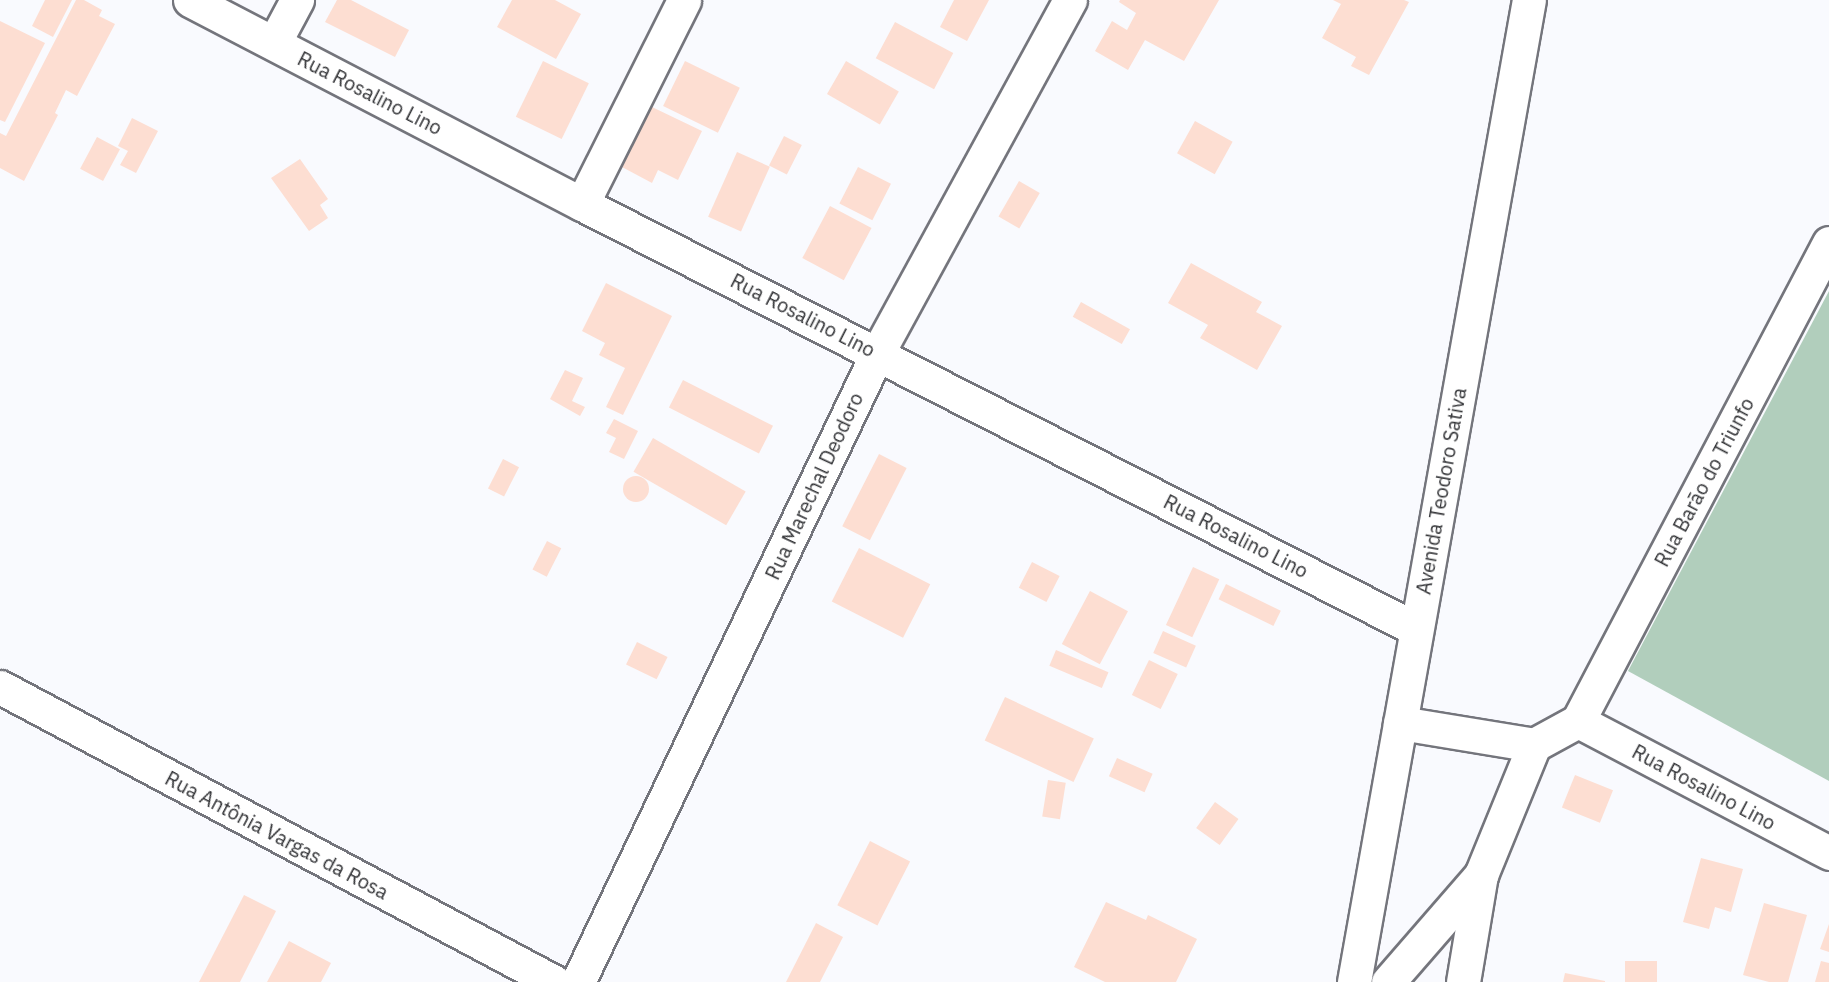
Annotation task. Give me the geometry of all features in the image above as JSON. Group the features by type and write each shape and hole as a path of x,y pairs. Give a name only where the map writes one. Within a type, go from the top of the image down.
{"street":[{"name":"Rua Rosalino Lino","path":"190,0 582,204 878,352 1416,629"},
{"path":"274,44 297,0"},
{"path":"582,204 684,0"},
{"name":"Rua Marechal Deodoro","path":"578,982 878,352 1070,0"},
{"name":"Avenida Teodoro Sativa","path":"1354,982 1529,0"},
{"name":"Rua Barão do Triunfo","path":"1578,722 1829,243"},
{"name":"Rua Antônia Vargas da Rosa","path":"0,687 554,982"},
{"name":"Rua Rosalino Lino","path":"1578,722 1829,853"},
{"path":"1400,723 1534,745 1578,722"},
{"path":"1463,982 1480,875 1534,745"},
{"path":"1388,982 1480,875"}],"green space":[{"path":"1829,291 1829,781 1628,671"}],"building":[{"path":"45,0 72,0 53,37 32,26"},
{"path":"76,0 84,0 102,10 99,16 115,24 77,96 66,90 55,113 58,115 24,181 0,168 0,133 6,136"},
{"path":"337,0 351,0 409,30 395,57 325,22"},
{"path":"512,0 555,0 581,14 556,59 497,27"},
{"path":"954,0 989,0 967,41 940,27"},
{"path":"1120,0 1219,0 1184,61 1145,40 1128,70 1095,51 1112,21 1127,30 1136,13 1119,2"},
{"path":"1333,0 1404,0 1409,2 1369,75 1351,66 1356,57 1322,38 1341,4"},
{"path":"0,21 45,43 5,122 0,120"},
{"path":"895,22 953,53 934,89 876,58"},
{"path":"543,61 589,83 562,139 516,117"},
{"path":"685,61 740,88 718,133 663,106"},
{"path":"846,61 899,92 880,124 827,94"},
{"path":"652,107 702,131 678,180 658,170 652,183 622,167"},
{"path":"132,118 158,131 136,173 120,165 128,151 118,146"},
{"path":"1195,121 1233,142 1215,174 1177,153"},
{"path":"784,136 802,145 787,174 769,165"},
{"path":"97,137 120,149 103,181 80,169"},
{"path":"737,152 770,167 741,232 708,217"},
{"path":"300,159 328,199 320,205 328,218 309,231 271,178"},
{"path":"858,167 891,184 872,220 839,204"},
{"path":"1019,181 1040,193 1019,229 998,217"},
{"path":"830,206 871,228 844,280 802,258"},
{"path":"1191,263 1262,302 1256,312 1282,326 1257,370 1200,338 1208,325 1168,303"},
{"path":"606,283 672,316 623,415 606,407 625,368 599,355 605,343 582,331"},
{"path":"1081,302 1130,329 1122,344 1073,317"},
{"path":"565,370 583,378 572,401 585,407 580,416 550,399"},
{"path":"683,380 773,426 759,453 669,408"},
{"path":"614,419 638,431 624,459 609,452 616,438 606,433"},
{"path":"653,438 746,491 726,525 634,472"},
{"path":"879,454 907,468 870,540 842,526"},
{"path":"503,459 519,467 504,497 488,488"},
{"path":"636,476 645,480 649,489 645,498 636,502 627,498 623,489 627,480"},
{"path":"547,541 561,548 547,577 532,570"},
{"path":"859,548 930,584 903,638 832,601"},
{"path":"1032,562 1060,576 1046,602 1019,588"},
{"path":"1193,567 1219,579 1192,637 1166,625"},
{"path":"1226,584 1281,611 1273,626 1219,599"},
{"path":"1090,591 1128,611 1100,664 1062,644"},
{"path":"1163,631 1196,646 1186,668 1153,653"},
{"path":"637,642 668,657 657,679 626,664"},
{"path":"1056,650 1108,672 1102,688 1049,666"},
{"path":"1149,660 1178,674 1161,709 1132,695"},
{"path":"1005,697 1094,738 1074,782 985,741"},
{"path":"1117,758 1153,774 1144,792 1109,776"},
{"path":"1575,775 1613,790 1600,823 1562,807"},
{"path":"1048,780 1066,783 1060,819 1042,817"},
{"path":"1215,802 1238,819 1220,845 1196,828"},
{"path":"870,841 910,861 877,926 837,905"},
{"path":"1701,858 1743,869 1731,912 1715,907 1709,929 1683,922"},
{"path":"244,895 276,911 240,982 199,982"},
{"path":"1106,902 1146,920 1148,915 1197,939 1176,982 1105,982 1074,967"},
{"path":"1764,903 1807,915 1788,982 1769,982 1743,975"},
{"path":"816,923 843,937 820,982 786,982"},
{"path":"1829,924 1829,952 1820,949"},
{"path":"289,941 331,963 321,982 267,982"},
{"path":"1625,961 1657,961 1657,982 1625,982"},
{"path":"1821,961 1829,963 1829,982 1815,982"},
{"path":"1565,973 1605,981 1605,982 1563,982"}]}
